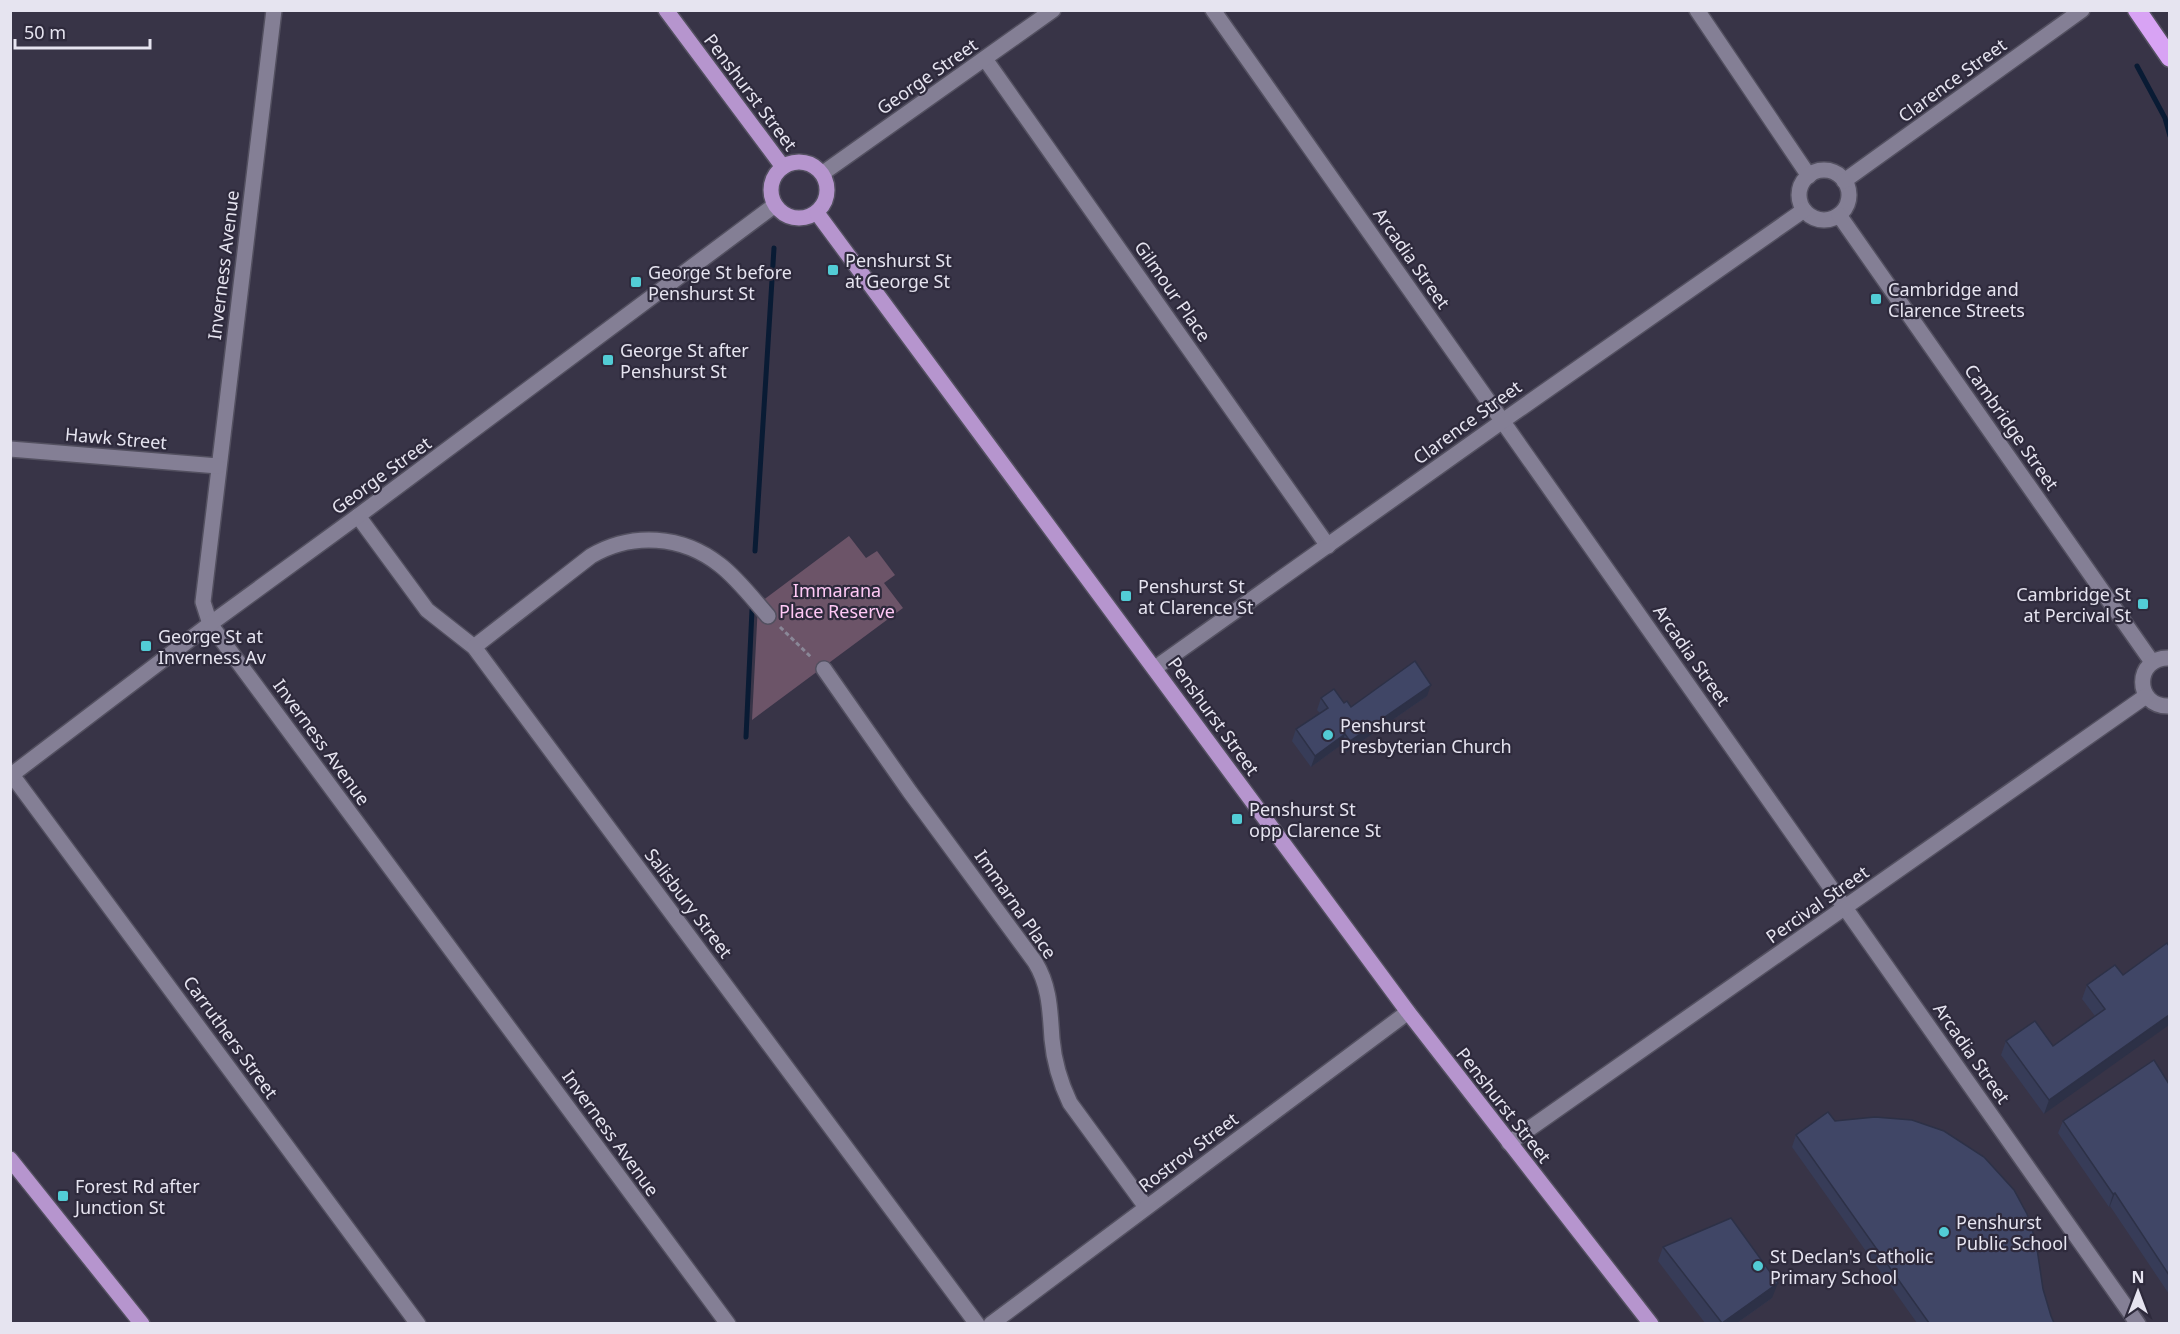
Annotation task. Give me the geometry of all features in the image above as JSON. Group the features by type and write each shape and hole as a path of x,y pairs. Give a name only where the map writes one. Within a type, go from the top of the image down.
{"highway":[{"path":"2137,10 2169,58"}],"main road":[{"name":"Penshurst Street","path":"666,10 783,167"},
{"path":"790,163 808,163 823,173 827,181 827,198 817,213 809,217 790,217 781,213 775,205 771,189 776,173 783,167 790,163"},
{"name":"Penshurst Street","path":"817,213 1408,1012 1651,1323"},
{"path":"10,1159 142,1323"}],"street":[{"name":"Inverness Avenue","path":"274,10 203,602 210,624 728,1323"},
{"name":"George Street","path":"823,173 1053,10"},
{"name":"Arcadia Street","path":"1213,10 2138,1323"},
{"path":"1697,10 1809,176"},
{"name":"Clarence Street","path":"1844,181 2082,10"},
{"name":"Gilmour Place","path":"985,59 1328,546"},
{"path":"1816,172 1832,172 1844,181 1848,188 1848,203 1839,215 1832,219 1816,219 1804,210 1800,203 1801,188 1809,176 1816,172"},
{"name":"George Street","path":"11,775 210,624 775,205"},
{"name":"Clarence Street","path":"1155,668 1503,420 1804,210"},
{"name":"Cambridge Street","path":"1839,215 2152,662"},
{"name":"Hawk Street","path":"10,449 218,466"},
{"name":"Salisbury Street","path":"358,516 427,610 474,647 977,1323"},
{"path":"474,647 591,556 611,545 634,540 668,542 703,554 722,566 768,616"},
{"path":"2169,658 2159,658 2152,662 2143,674 2142,681 2146,696 2158,705 2169,706"},
{"name":"Immarna Place","path":"824,669 913,789 1041,970 1050,1003 1055,1059 1064,1090 1070,1103 1146,1207"},
{"name":"Percival Street","path":"1509,1143 2146,696"},
{"name":"Carruthers Street","path":"11,775 418,1323"},
{"name":"Rostrov Street","path":"991,1323 1408,1012"}],"path":[{"path":"768,616 824,669"}],"green space":[{"name":"Immarana Place Reserve","path":"849,536 866,558 877,551 895,575 884,583 903,608 752,720 758,604"}],"building":[{"path":"1415,661 1431,685 1350,741 1345,734 1315,756 1296,729 1328,708 1321,698 1334,689 1344,703 1347,701 1351,707"},
{"path":"2167,943 2169,946 2169,1015 2049,1100 2006,1041 2035,1021 2053,1046 2105,1009 2087,985 2115,965 2123,975"},
{"path":"2154,1060 2169,1084 2169,1275 2115,1193 2113,1194 2063,1121"},
{"name":"Penshurst Public School","path":"1828,1112 1835,1121 1875,1117 1912,1120 1944,1131 1984,1157 2014,1190 2027,1214 2036,1242 2043,1289 2054,1323 1929,1323 1796,1135"},
{"path":"1731,1218 1778,1283 1722,1323 1663,1247"}],"waterway":[{"path":"2137,66 2165,118 2170,136"},
{"path":"755,551 774,248"},
{"path":"746,737 752,610"}],"place":[{"name":"Penshurst St at George St","path":"833,270"},
{"name":"George St before Penshurst St","path":"636,282"},
{"name":"Cambridge and Clarence Streets","path":"1876,299"},
{"name":"George St after Penshurst St","path":"608,360"},
{"name":"Penshurst St at Clarence St","path":"1126,596"},
{"name":"Cambridge St at Percival St","path":"2143,604"},
{"name":"George St at Inverness Av","path":"146,646"},
{"name":"Penshurst Presbyterian Church","path":"1328,735"},
{"name":"Penshurst St opp Clarence St","path":"1237,819"},
{"name":"Forest Rd after Junction St","path":"63,1196"},
{"name":"Penshurst Public School","path":"1944,1232"},
{"name":"St Declan's Catholic Primary School","path":"1758,1266"}]}
